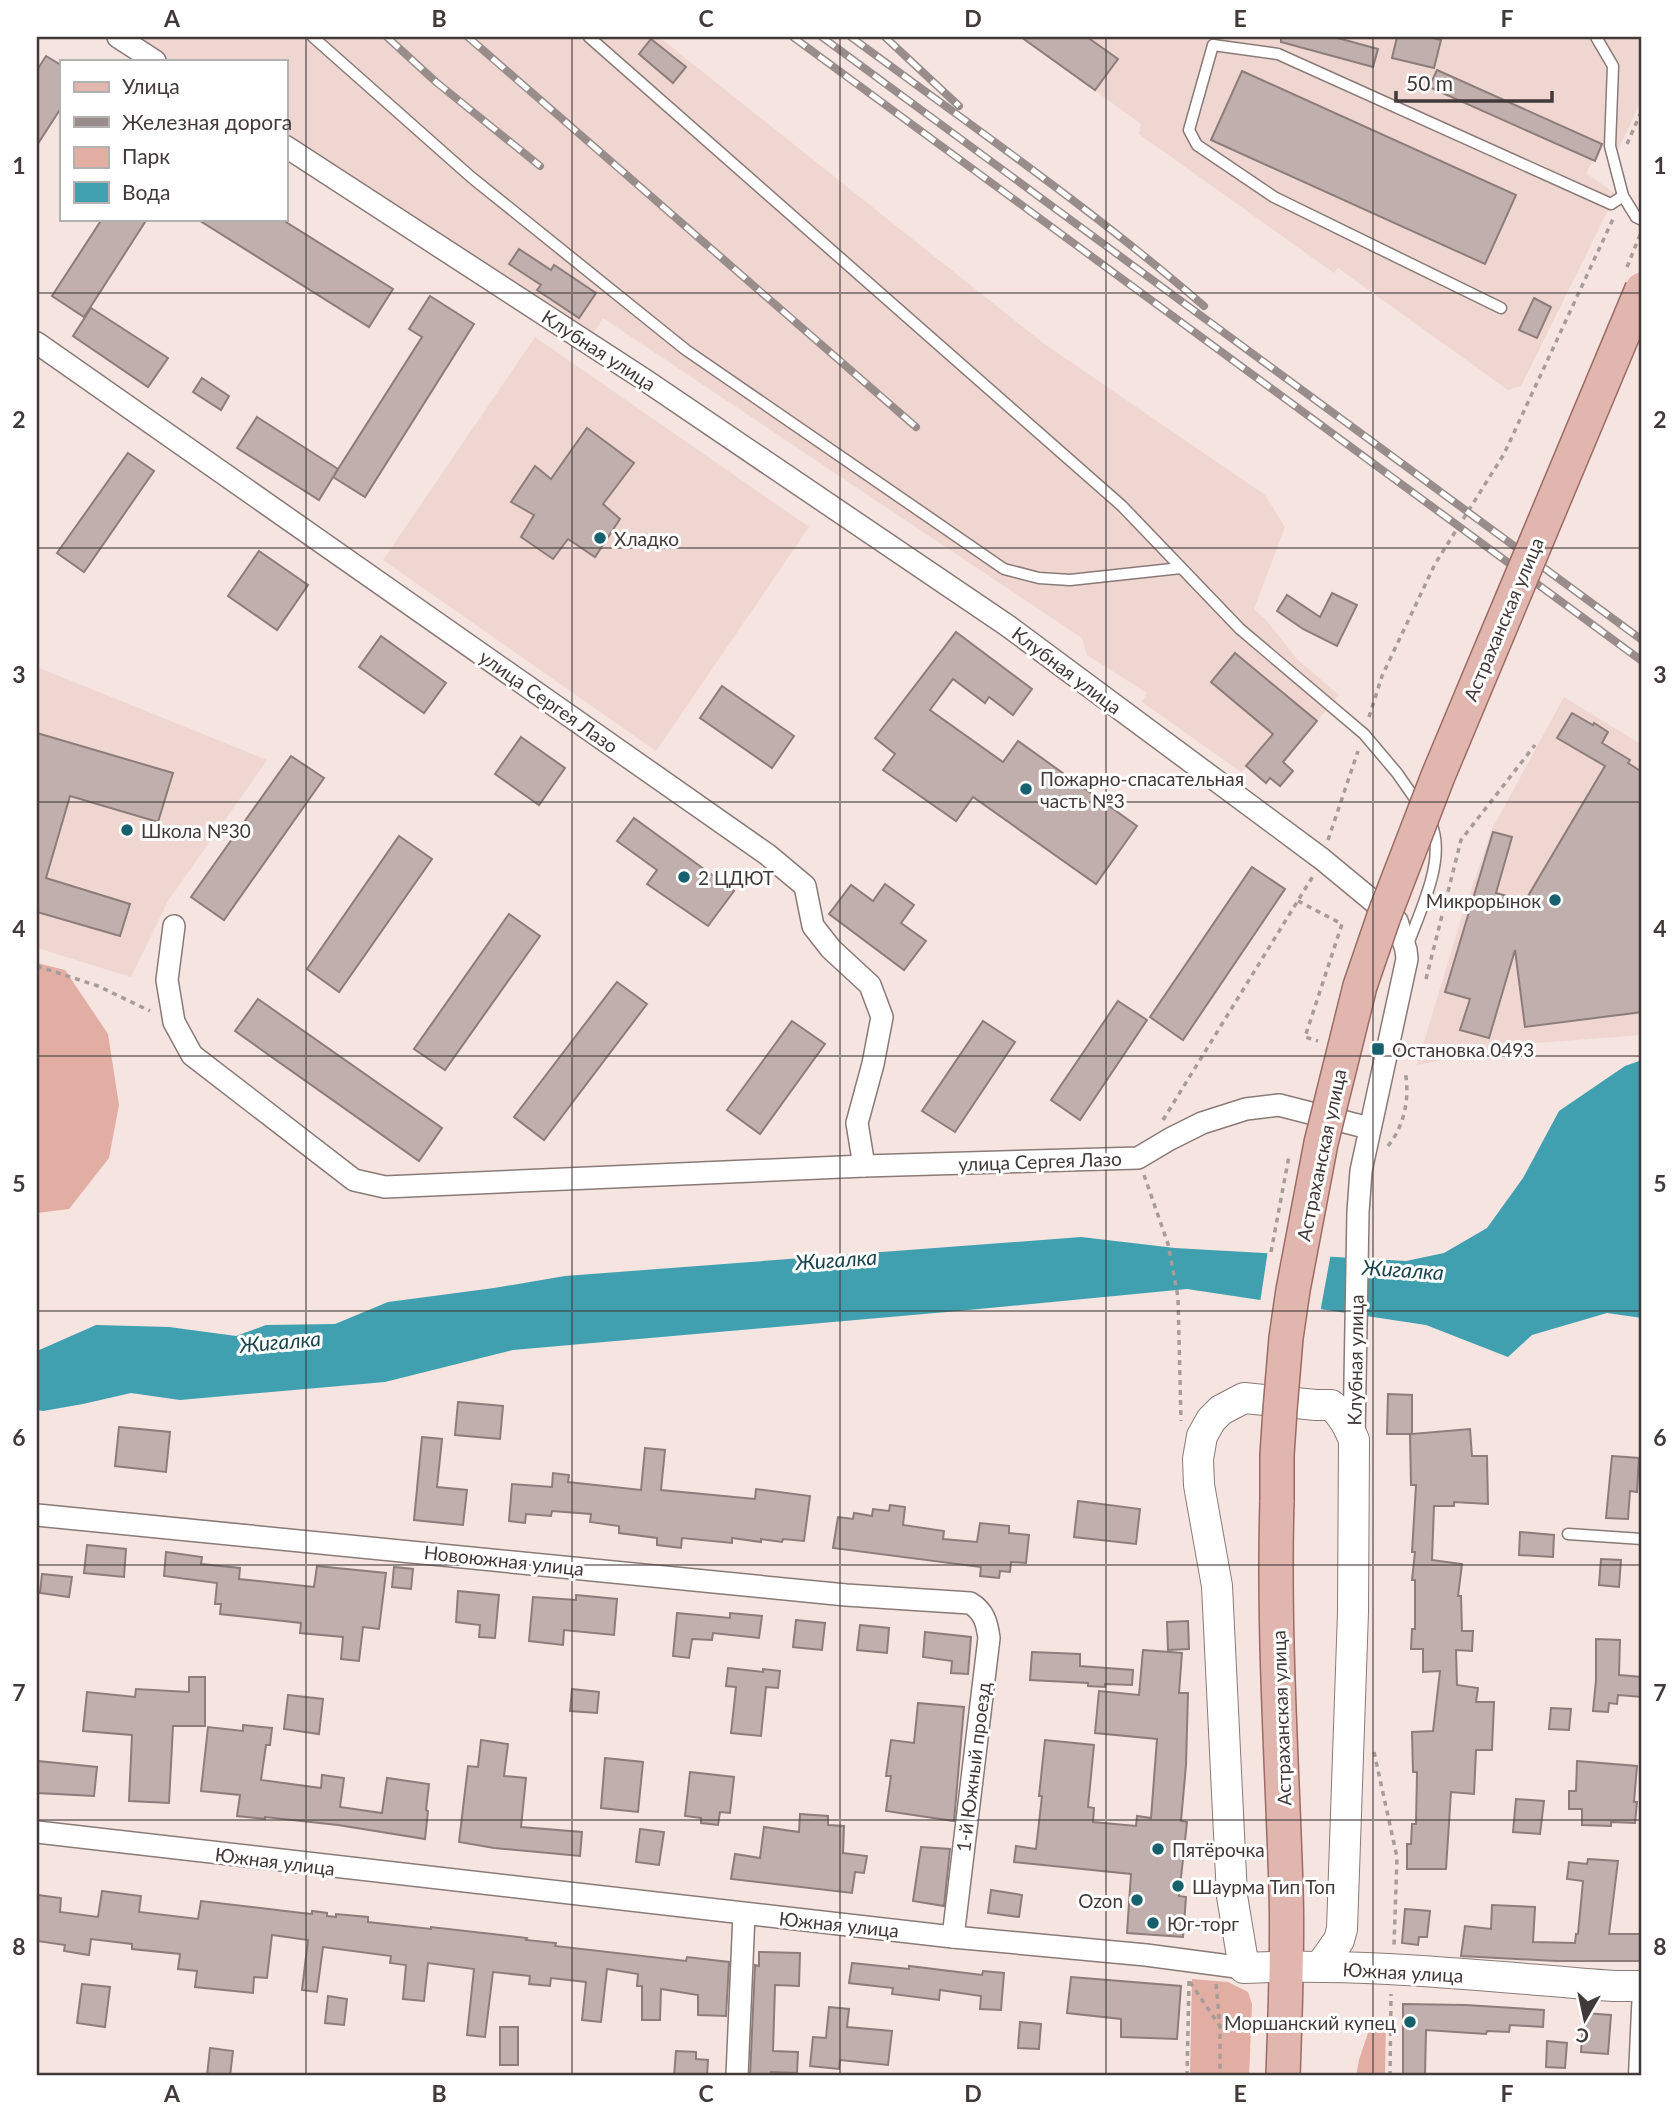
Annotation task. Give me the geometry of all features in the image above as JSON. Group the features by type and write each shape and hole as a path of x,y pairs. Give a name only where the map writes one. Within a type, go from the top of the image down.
{"main road":[{"name":"Астраханская улица","path":"1283,2076 1287,1966 1278,1640 1277,1455 1286,1338 1321,1143 1360,986 1384,916 1438,776 1642,289"}],"street":[{"path":"118,37 153,60"},
{"name":"Клубная улица","path":"287,147 645,380 1008,626 1322,859 1397,921 1407,959 1361,1171 1354,1440"},
{"name":"улица Сергея Лазо","path":"37,343 757,846 805,886 813,926 831,949 870,985 883,1017 857,1123 864,1166"},
{"name":"улица Сергея Лазо","path":"174,926 167,980 174,1022 192,1055 354,1180 385,1187 864,1166 1138,1158 1202,1123 1245,1108 1279,1105 1369,1128"},
{"path":"1331,1405 1348,1374 1356,1343"},
{"path":"1244,1968 1232,1896 1217,1586 1199,1485 1198,1459 1202,1436 1211,1420 1221,1410 1244,1398 1331,1405 1346,1422 1354,1440 1353,1612 1342,1929 1339,1940 1320,1967"},
{"name":"Новоюжная улица","path":"37,1515 832,1594 970,1603"},
{"name":"1-й Южный проезд","path":"953,1937 989,1638 985,1618 981,1611 970,1603"},
{"name":"Южная улица","path":"37,1832 744,1914 1146,1955 1244,1968 1287,1966 1391,1969 1640,1986"},
{"path":"737,2076 744,1914"}],"lane":[{"path":"313,37 471,177 686,350 1004,569 1040,578 1070,580 1181,568"},
{"path":"589,37 1122,506 1240,629 1364,734 1397,773 1431,822 1437,844 1436,864 1406,950"},
{"path":"1597,37 1613,66 1610,146 1623,196 1636,217 1642,220"},
{"path":"1501,308 1274,197 1197,145 1189,130 1213,45 1278,54 1611,204 1623,196"},
{"path":"1568,1534 1642,1539"},
{"path":"1634,2076 1640,1986"}],"path":[{"path":"1624,150 1642,110"},
{"path":"1634,129 1642,133"},
{"path":"1178,1297 1168,1244 1138,1158 1322,859 1382,676 1434,564 1504,454 1623,196"},
{"path":"1424,986 1461,840 1535,745"},
{"path":"1298,901 1342,924 1305,1037 1318,1041"},
{"path":"37,966 98,986 174,1022"},
{"path":"1385,1150 1398,1134 1409,1092 1404,1065"},
{"path":"1373,1745 1397,1857 1391,1969 1390,2076"},
{"path":"1179,1960 1189,1981 1220,2027"},
{"path":"1187,2076 1189,1981"}],"shaded area":[{"path":"129,37 659,37 1043,343 1265,495 1285,527 1254,609 1298,660 1339,695 1283,762 1293,770 1280,786 1270,778 1266,783 1247,767 1241,772 1142,702 1147,693 1087,655 1082,638 603,318 591,337 287,137 287,60 166,60"},
{"path":"1021,37 1642,37 1642,99 1619,148 1602,144 1586,173 1616,194 1521,386 1508,390 1338,268 1334,273 1139,134 1141,124"},
{"name":"Хладко","path":"535,337 809,527 656,751 383,560"},
{"name":"Школа №30","path":"37,667 267,760 168,901 131,977 37,948"},
{"name":"Микрорынок","path":"1564,697 1642,745 1642,1035 1523,1044 1417,1065 1461,919 1492,829"}],"green space":[{"path":"37,963 65,970 108,1034 119,1105 109,1158 69,1209 37,1213"},
{"path":"1192,1979 1228,1982 1248,1992 1252,2004 1249,2076 1190,2076"},
{"path":"1386,2018 1385,2076 1356,2076 1370,2027"}],"water":[{"name":"Жигалка","path":"1642,1060 1642,1318 1607,1313 1532,1335 1508,1357 1426,1325 1187,1289 513,1350 385,1382 180,1400 131,1393 83,1404 37,1410 37,1351 96,1325 169,1327 236,1336 266,1325 335,1324 388,1302 565,1276 1081,1237 1175,1248 1406,1261 1444,1253 1487,1228 1523,1178 1559,1111 1625,1066"}],"pier":[{"path":"1268,1250 1331,1253 1320,1313 1260,1303"}],"building":[{"path":"1021,37 1087,37 1118,59 1095,90"},
{"path":"1281,37 1334,37 1378,49 1373,67 1281,42"},
{"path":"1397,37 1429,37 1441,40 1434,68 1392,58"},
{"path":"651,39 686,67 673,83 639,54"},
{"path":"46,56 60,64 60,110 37,145 37,70"},
{"path":"1437,70 1602,144 1595,161 1429,87"},
{"path":"1242,71 1516,195 1485,264 1211,140"},
{"path":"101,220 146,220 84,317 52,296"},
{"path":"199,220 283,220 393,289 369,327"},
{"path":"519,249 551,270 554,265 596,293 579,318 537,290 541,285 509,264"},
{"path":"430,296 474,324 365,497 333,477 422,337 409,329"},
{"path":"1534,298 1551,307 1537,338 1519,330"},
{"path":"91,308 168,358 148,387 73,336"},
{"path":"202,378 229,396 221,410 193,392"},
{"path":"257,417 338,469 319,500 237,448"},
{"path":"587,428 634,463 603,504 620,519 595,557 568,539 553,559 521,537 534,515 511,502 535,466 551,479"},
{"path":"128,453 154,471 84,572 57,553"},
{"path":"259,551 308,585 277,630 228,596"},
{"path":"1332,593 1357,605 1337,646 1303,629 1277,611 1287,595 1320,617"},
{"path":"956,632 1032,689 1013,715 989,697 985,703 953,679 930,710 1003,762 1018,741 1137,826 1096,884 973,797 956,821 883,770 895,754 875,738"},
{"path":"381,636 446,683 424,713 359,667"},
{"path":"1235,653 1317,721 1283,762 1293,771 1280,786 1270,778 1266,783 1246,766 1273,734 1211,682"},
{"path":"722,686 794,736 772,768 700,718"},
{"name":"Микрорынок","path":"1572,713 1608,732 1602,743 1630,760 1628,763 1642,772 1642,1012 1525,1027 1515,950 1489,1038 1460,1030 1470,999 1445,992 1493,832 1512,837 1496,893 1525,901 1605,766 1557,738"},
{"path":"37,733 173,773 158,822 70,796 46,878 130,904 120,936 37,912"},
{"path":"521,737 565,768 539,805 495,774"},
{"path":"291,756 324,778 224,920 191,897"},
{"name":"2 ЦДЮТ","path":"634,818 734,891 708,926 647,884 657,870 617,841"},
{"path":"399,836 432,859 339,992 307,969"},
{"path":"1252,867 1285,889 1183,1040 1150,1017"},
{"path":"885,884 914,905 901,923 926,941 904,970 829,914 851,885 873,901"},
{"path":"509,914 540,936 445,1070 414,1049"},
{"path":"617,982 647,1004 544,1140 514,1117"},
{"path":"258,999 442,1128 419,1161 235,1031"},
{"path":"1118,1001 1147,1020 1080,1120 1051,1100"},
{"path":"792,1021 825,1044 760,1134 727,1110"},
{"path":"983,1021 1015,1042 955,1132 922,1111"},
{"path":"1388,1394 1412,1395 1412,1434 1470,1429 1472,1456 1487,1456 1488,1504 1454,1502 1454,1506 1434,1506 1432,1560 1462,1564 1458,1596 1461,1596 1462,1631 1473,1631 1472,1651 1456,1650 1457,1685 1478,1688 1476,1702 1494,1702 1492,1750 1476,1750 1474,1794 1451,1792 1446,1869 1407,1869 1407,1844 1411,1844 1412,1824 1416,1824 1417,1772 1413,1772 1412,1732 1433,1731 1440,1671 1423,1672 1423,1649 1411,1649 1412,1629 1415,1629 1415,1580 1412,1580 1415,1552 1412,1552 1416,1485 1411,1485 1410,1434 1387,1434"},
{"path":"458,1402 503,1406 500,1439 455,1435"},
{"path":"119,1427 170,1432 166,1472 115,1466"},
{"path":"422,1437 442,1439 437,1487 467,1490 463,1525 414,1520"},
{"path":"645,1448 665,1450 661,1490 755,1499 756,1489 810,1496 804,1541 761,1539 761,1542 732,1538 732,1543 682,1538 681,1548 657,1545 657,1538 619,1533 619,1526 590,1522 591,1514 552,1511 551,1516 526,1514 525,1523 509,1521 512,1484 552,1487 553,1473 569,1475 568,1482 641,1490"},
{"path":"1612,1456 1639,1458 1637,1492 1630,1491 1628,1519 1606,1518"},
{"path":"1078,1501 1140,1509 1136,1544 1074,1537"},
{"path":"890,1505 905,1507 903,1525 944,1531 943,1539 977,1542 980,1523 1009,1526 1009,1533 1029,1535 1026,1563 1011,1562 1010,1572 1000,1571 999,1578 980,1576 981,1567 833,1548 838,1517 853,1519 854,1513 872,1516 873,1509 889,1511"},
{"path":"1520,1532 1554,1535 1553,1557 1519,1555"},
{"path":"87,1545 126,1549 124,1577 84,1573"},
{"path":"166,1552 202,1557 201,1564 240,1568 239,1579 314,1587 317,1566 386,1573 379,1629 363,1627 359,1661 341,1659 343,1637 300,1633 301,1623 220,1614 221,1604 215,1604 217,1583 164,1576"},
{"path":"1601,1559 1621,1560 1619,1587 1599,1585"},
{"path":"394,1567 413,1569 411,1589 392,1587"},
{"path":"42,1574 72,1577 69,1597 40,1593"},
{"path":"458,1591 499,1595 495,1638 479,1637 480,1625 456,1622"},
{"path":"576,1595 617,1599 614,1635 564,1630 563,1645 529,1641 533,1597 576,1600"},
{"path":"677,1613 730,1618 730,1613 762,1616 759,1638 713,1633 712,1640 692,1639 689,1658 673,1656"},
{"path":"796,1620 825,1623 822,1650 793,1647"},
{"path":"1188,1621 1189,1649 1168,1650 1167,1622"},
{"path":"860,1625 889,1628 887,1653 857,1650"},
{"path":"925,1632 971,1637 968,1674 951,1673 952,1661 923,1657"},
{"path":"1596,1639 1620,1640 1619,1675 1642,1677 1642,1697 1618,1695 1617,1704 1609,1703 1608,1712 1593,1711"},
{"path":"1143,1650 1182,1653 1179,1693 1188,1693 1181,1821 1187,1822 1179,1896 1186,1897 1183,1937 1127,1933 1131,1874 1014,1862 1016,1846 1036,1849 1045,1740 1094,1745 1088,1807 1094,1808 1093,1822 1136,1826 1137,1816 1151,1818 1157,1739 1095,1733 1099,1691 1139,1695"},
{"path":"1032,1652 1080,1654 1080,1666 1133,1670 1132,1685 1105,1684 1105,1687 1088,1686 1088,1683 1030,1680"},
{"path":"728,1668 780,1671 778,1688 766,1687 761,1736 731,1733 736,1687 726,1686"},
{"path":"189,1677 205,1677 205,1726 173,1726 169,1803 129,1801 132,1735 83,1731 87,1692 135,1697 136,1689 189,1692"},
{"path":"572,1689 599,1692 597,1713 570,1711"},
{"path":"288,1695 323,1699 319,1734 284,1729"},
{"path":"918,1703 964,1707 954,1821 886,1811 891,1776 886,1776 891,1740 914,1743"},
{"path":"1551,1708 1571,1709 1569,1730 1549,1729"},
{"path":"243,1725 272,1728 270,1745 266,1745 261,1780 321,1788 322,1775 344,1778 340,1807 382,1813 387,1778 429,1784 425,1839 338,1825 237,1816 240,1795 201,1791 208,1727 243,1731"},
{"path":"481,1740 508,1744 504,1776 526,1778 521,1827 582,1832 580,1856 459,1842 468,1766 478,1767"},
{"path":"605,1758 643,1762 638,1812 601,1808"},
{"path":"38,1761 97,1767 94,1796 37,1793"},
{"path":"1577,1761 1637,1766 1635,1823 1582,1825 1582,1809 1569,1809 1569,1791 1576,1791"},
{"path":"690,1772 734,1777 730,1813 720,1812 718,1825 701,1823 701,1818 685,1816"},
{"path":"1516,1799 1544,1801 1540,1834 1513,1832"},
{"path":"800,1814 828,1816 828,1825 844,1826 843,1853 867,1856 864,1873 855,1872 852,1893 731,1879 735,1854 760,1858 764,1827 799,1832"},
{"path":"640,1829 664,1832 659,1865 636,1862"},
{"path":"921,1847 950,1849 944,1906 913,1901"},
{"path":"1588,1859 1618,1861 1609,1934 1642,1934 1642,1961 1556,1961 1461,1956 1465,1926 1491,1929 1492,1905 1535,1907 1533,1942 1575,1943 1583,1881 1567,1879 1569,1862 1587,1864"},
{"path":"991,1890 1022,1895 1019,1917 988,1913"},
{"path":"102,1891 141,1896 139,1912 198,1919 201,1901 312,1914 312,1911 336,1917 336,1914 368,1917 368,1922 527,1938 526,1940 556,1943 555,1946 686,1961 687,1957 729,1962 726,2016 698,2015 698,1995 661,1989 660,2020 642,2020 642,1986 637,1986 638,1974 607,1969 601,2022 582,2020 586,1982 551,1978 550,1986 529,1984 530,1976 493,1972 485,2037 467,2035 474,1969 428,1963 424,2001 403,1999 406,1965 390,1963 391,1956 323,1947 317,1992 302,1990 308,1940 272,1935 267,1978 254,1977 253,1993 195,1987 197,1971 178,1969 180,1954 132,1949 132,1944 91,1939 89,1955 64,1951 65,1945 37,1941 37,1895 61,1898 60,1912 98,1917"},
{"path":"1405,1909 1430,1911 1427,1937 1419,1937 1418,1945 1402,1943"},
{"path":"759,1952 800,1953 799,1986 775,1985 773,2051 798,2052 797,2073 771,2072 771,2076 750,2076 755,1965 759,1966"},
{"path":"852,1963 909,1969 909,1966 982,1975 983,1971 1004,1973 1001,2010 980,2009 981,1996 940,1990 939,2000 892,1994 893,1988 849,1983"},
{"path":"1071,1977 1181,1986 1177,2039 1121,2037 1121,2019 1067,2013"},
{"path":"82,1984 110,1987 105,2027 77,2023"},
{"path":"328,1996 347,1999 344,2025 325,2023"},
{"path":"1403,2004 1544,2010 1543,2027 1510,2025 1509,2032 1487,2031 1486,2034 1426,2030 1425,2076 1403,2076"},
{"path":"829,2007 849,2009 847,2027 892,2031 888,2065 840,2060 839,2069 810,2066 813,2037 826,2038"},
{"path":"1584,2013 1611,2015 1608,2054 1581,2052"},
{"path":"1020,2022 1041,2024 1039,2049 1018,2048"},
{"path":"500,2027 518,2027 518,2065 500,2065"},
{"path":"1547,2041 1567,2043 1565,2068 1546,2067"},
{"path":"210,2048 233,2051 230,2076 207,2076"},
{"path":"676,2051 696,2052 696,2059 708,2060 707,2076 674,2076"}],"railway":[{"path":"387,37 436,82 540,166"},
{"path":"468,37 916,427"},
{"path":"793,37 1642,661"},
{"path":"822,37 1642,640"},
{"path":"851,37 1074,201 1204,306"},
{"path":"885,37 959,106"}],"place":[{"name":"Хладко","path":"600,538"},
{"name":"Пожарно-спасательная часть №3","path":"1026,789"},
{"name":"Школа №30","path":"127,830"},
{"name":"2 ЦДЮТ","path":"684,877"},
{"name":"Микрорынок","path":"1555,900"},
{"name":"Остановка 0493","path":"1378,1049"},
{"name":"Пятёрочка","path":"1158,1849"},
{"name":"Шаурма Тип Топ","path":"1178,1886"},
{"name":"Ozon","path":"1137,1900"},
{"name":"Юг-торг","path":"1153,1923"},
{"name":"Моршанский купец","path":"1410,2022"}]}
